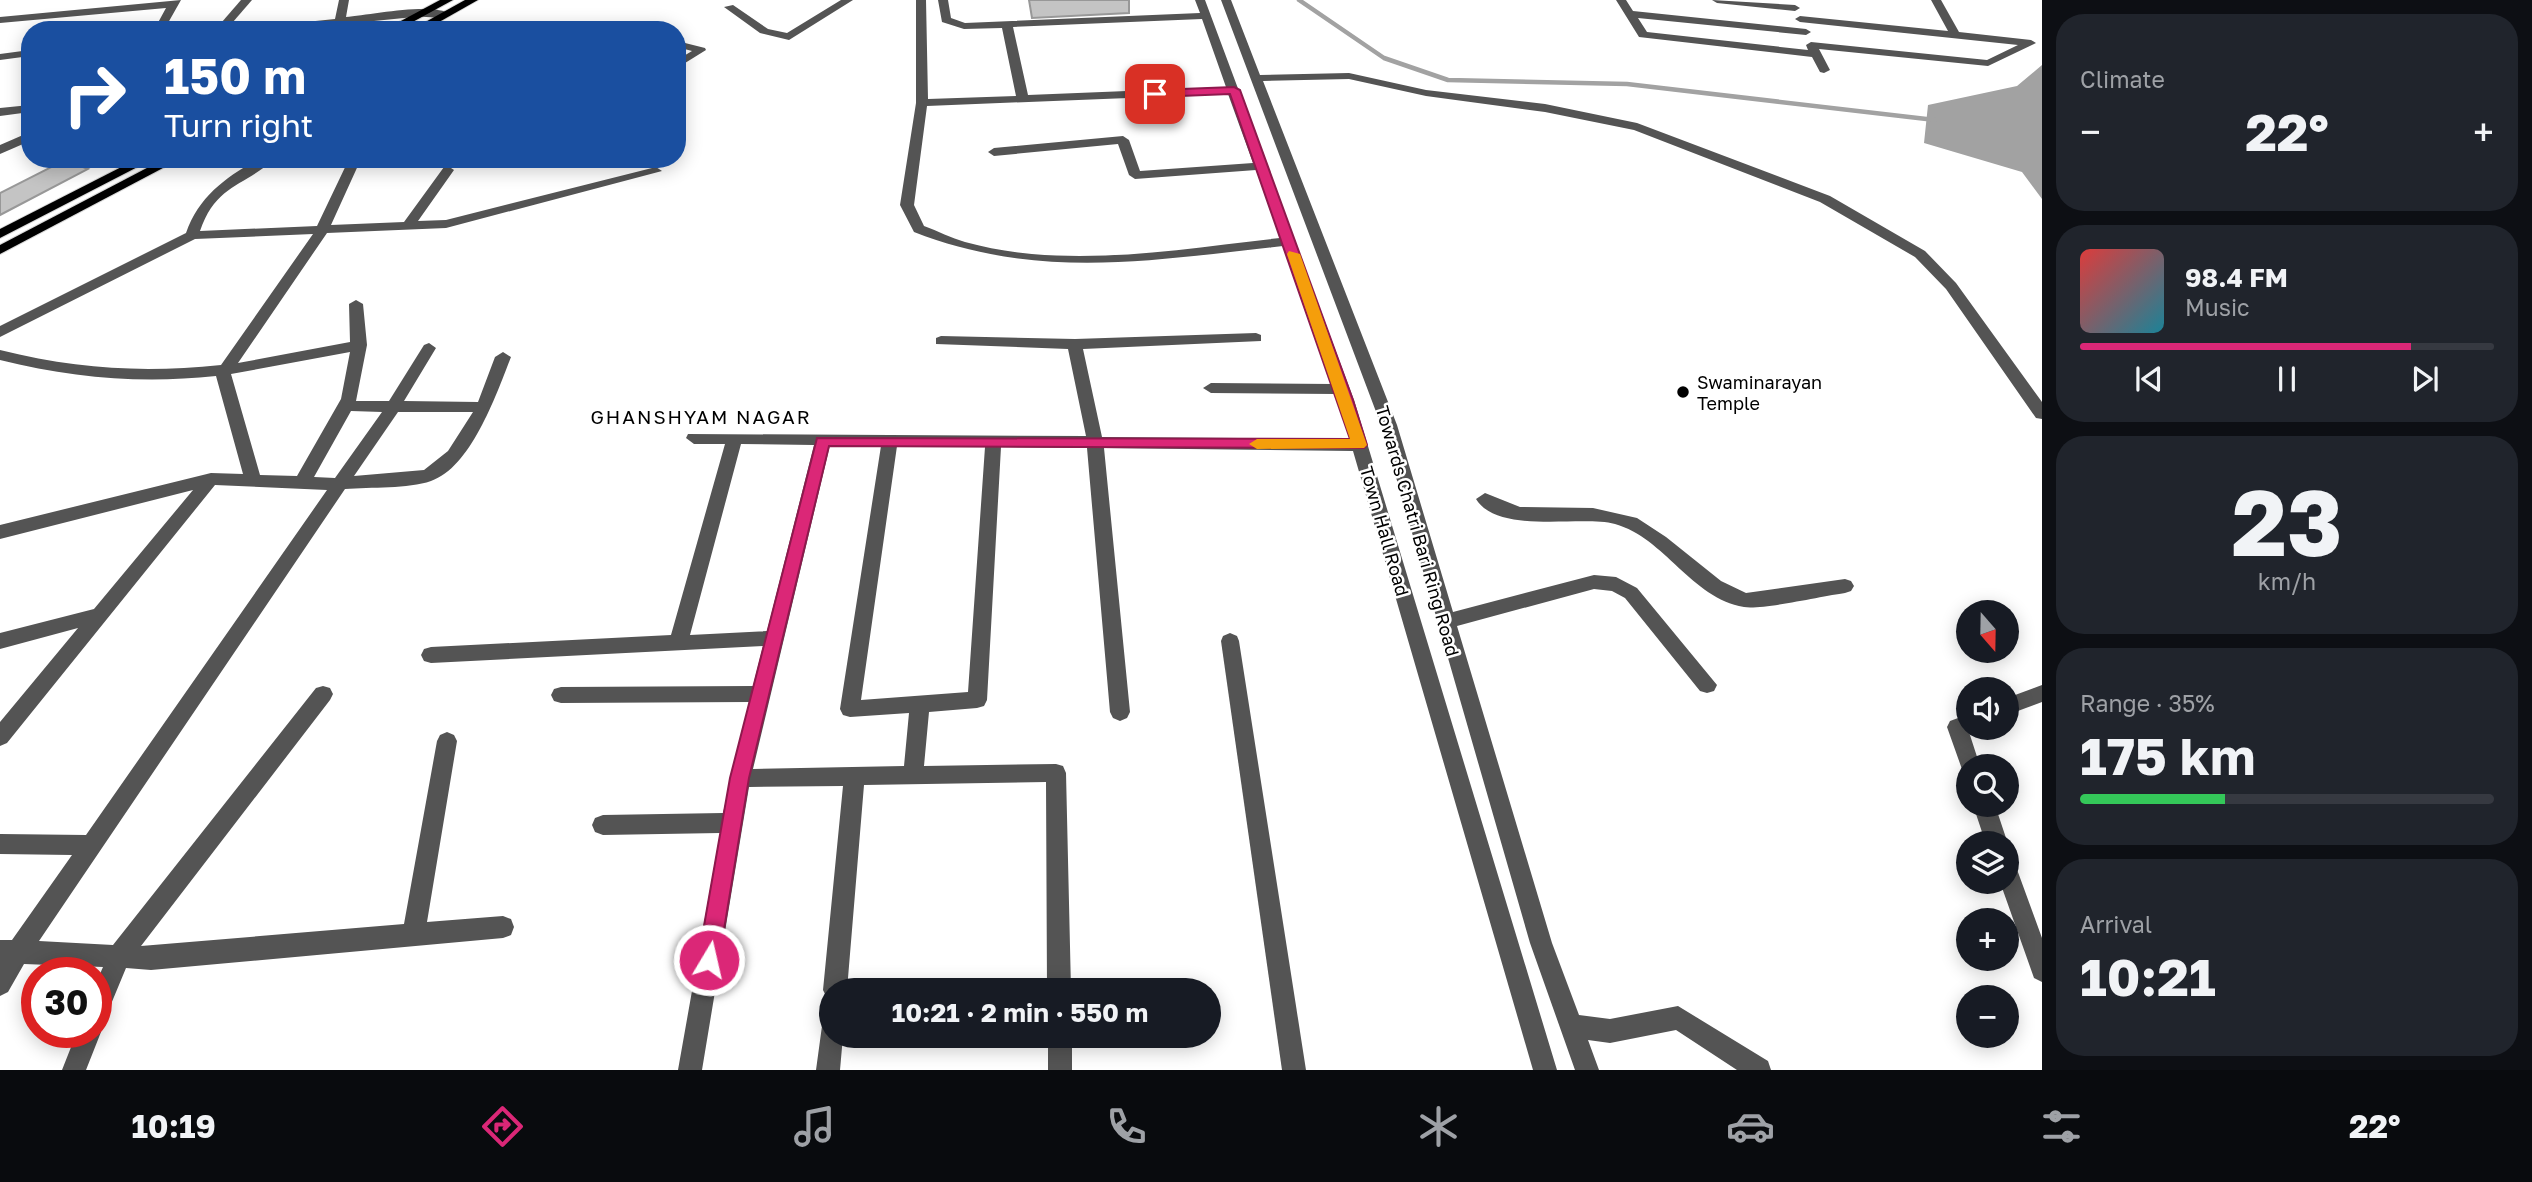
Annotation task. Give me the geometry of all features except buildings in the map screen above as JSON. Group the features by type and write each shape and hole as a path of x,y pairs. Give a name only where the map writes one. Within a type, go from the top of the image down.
{"main road":[{"path":"404,21 448,0"},
{"path":"432,21 473,0"},
{"path":"0,234 129,168"},
{"path":"0,250 157,168"}],"street":[{"path":"228,21 247,0"},
{"path":"344,0 340,21 419,13 445,14"},
{"path":"729,7 764,31 789,37 848,0"},
{"path":"922,0 922,103 907,205 919,229 936,237 975,248 1082,260 1289,242"},
{"path":"943,0 946,20 964,26 1007,26 1203,8"},
{"name":"Towards Chatri Bari Ring Road","path":"1226,0 1389,425 1541,943 1587,1070"},
{"path":"1620,0 1643,35 1988,63 2031,43 1717,0"},
{"path":"1936,0 1955,34"},
{"path":"0,20 175,2"},
{"path":"164,21 175,2"},
{"name":"Town Hall Road","path":"1203,8 1342,389 1545,1070"},
{"path":"1795,9 1824,70"},
{"path":"1629,14 1806,32"},
{"path":"386,17 404,21"},
{"path":"1007,26 1023,99"},
{"path":"686,46 701,50 686,59"},
{"path":"0,57 21,55"},
{"path":"1256,78 1349,76 1426,93 1545,108 1637,127 1825,199 1920,254 1951,286 2042,414"},
{"path":"922,103 1234,90"},
{"path":"0,112 21,109"},
{"path":"1,150 21,140"},
{"path":"994,152 1123,140 1135,175 1262,166"},
{"path":"192,235 204,204 224,185 253,168"},
{"path":"223,373 322,230 351,168"},
{"path":"407,227 448,170"},
{"path":"0,332 192,235 446,224 656,171"},
{"path":"302,482 348,407 360,345 356,304"},
{"path":"941,341 1074,344 1256,338"},
{"path":"1074,344 1095,443 1119,712"},
{"path":"4,360 109,377 165,378 223,373 360,345"},
{"path":"0,984 9,952 91,845 393,407 429,348"},
{"path":"0,532 211,479 338,484 416,479 436,471 454,455 484,407 503,357"},
{"path":"223,373 253,479"},
{"path":"1212,388 1342,389"},
{"path":"348,407 484,407"},
{"path":"694,438 1359,445"},
{"path":"678,643 734,440"},
{"path":"690,1070 740,778 823,441"},
{"path":"890,442 850,709 977,700 993,442"},
{"path":"0,737 211,479"},
{"path":"1485,499 1513,515 1590,513 1629,522 1665,544 1718,589 1746,600 1845,586"},
{"path":"1445,622 1594,582 1616,584 1642,604 1707,685"},
{"path":"0,640 99,615"},
{"path":"431,655 776,638"},
{"path":"1230,641 1294,1070"},
{"path":"2019,702 2042,693"},
{"path":"112,973 119,956 323,694"},
{"path":"561,695 762,694"},
{"path":"913,776 920,704"},
{"path":"414,935 447,741"},
{"path":"740,778 1056,773 1059,978"},
{"path":"836,978 854,777"},
{"path":"603,825 732,823"},
{"path":"0,844 91,845"},
{"path":"2015,894 2042,970"},
{"path":"9,952 151,958 503,927"},
{"path":"1572,1026 1611,1031 1678,1018 1759,1070"},
{"path":"74,1070 83,1048"},
{"path":"828,1070 830,1048"},
{"path":"1060,1048 1060,1070"}],"shaded area":[{"path":"2042,65 2042,199 2022,172 1924,143 1928,105 2017,86"}],"waterway":[{"path":"1299,0 1384,58 1448,80 1627,84 1935,120"}],"slow traffic":[{"path":"1257,444 1359,445 1346,400 1293,254"}],"place":[{"name":"Swaminarayan Temple","path":"1683,392"}],"district":[{"name":"GHANSHYAM NAGAR","path":"701,416"}],"route":[{"path":"709,960 740,778 823,441 1359,445 1346,400 1234,90 1155,94"}]}
